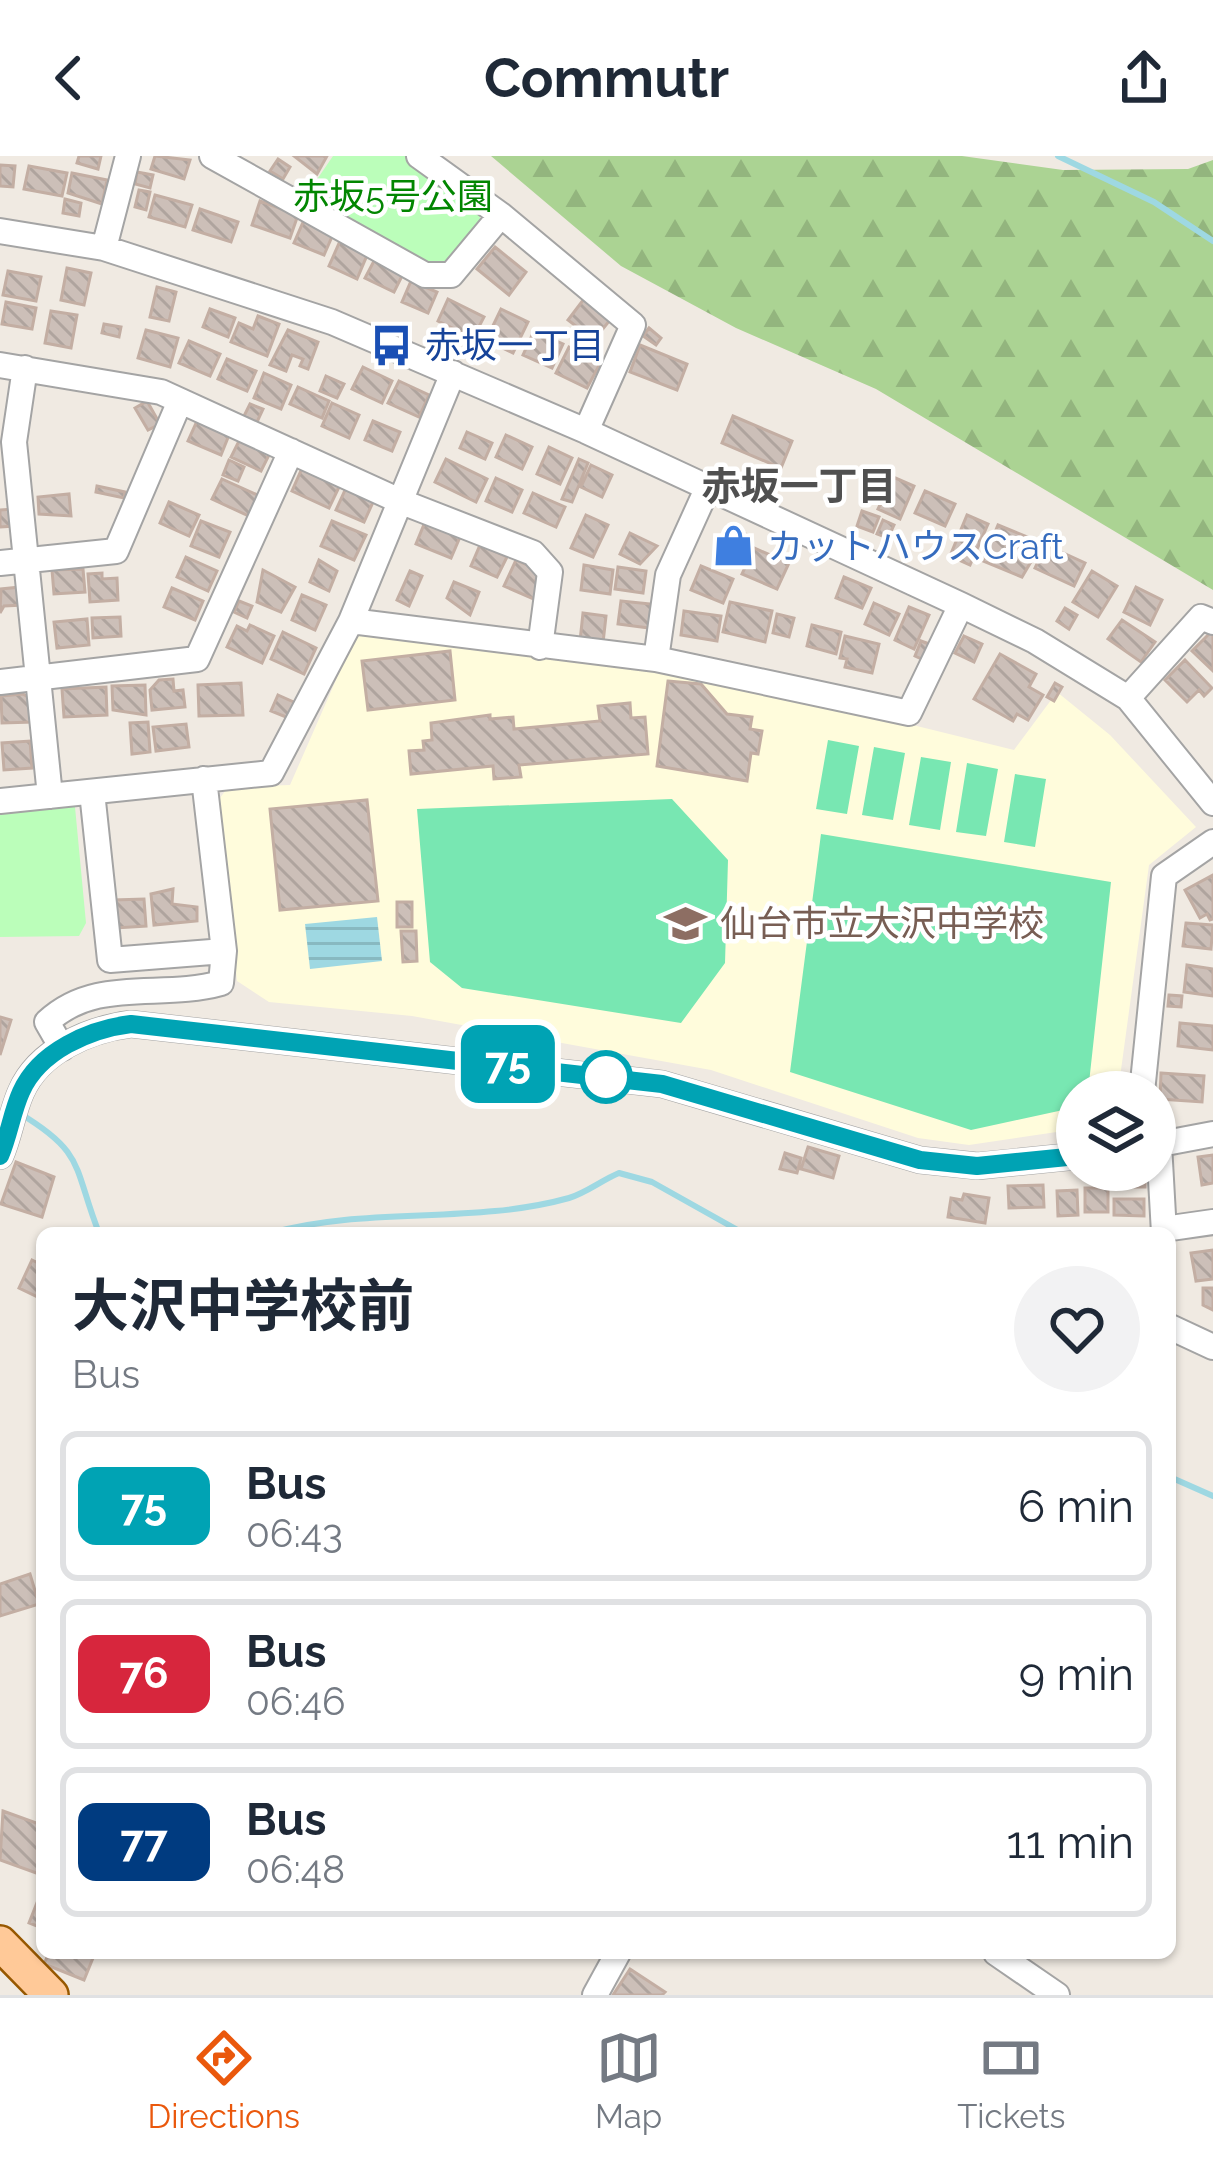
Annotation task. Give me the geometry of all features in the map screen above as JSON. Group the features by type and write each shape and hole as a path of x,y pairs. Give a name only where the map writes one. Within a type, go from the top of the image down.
{"main road":[{"path":"0,1943 51,1995"}],"street":[{"path":"104,248 128,156"},
{"path":"212,156 425,275 452,275 501,215"},
{"path":"419,156 501,215 633,325 586,431"},
{"path":"0,231 104,248 332,322 586,431 961,605 1035,640 1128,698 1213,803"},
{"path":"50,796 28,560 7,443 12,366 161,392 544,561 550,572 541,647"},
{"path":"0,801 271,773 280,764 351,621 453,373"},
{"path":"0,563 116,551 180,401"},
{"path":"0,682 197,659 291,451"},
{"path":"656,659 668,575 707,489"},
{"path":"351,621 656,659 909,713 961,605"},
{"path":"1128,698 1201,616 1213,622"},
{"path":"62,1048 47,1022 68,1002 93,994 220,983 224,951 205,779"},
{"path":"92,792 110,960 224,951"},
{"path":"1144,1071 1164,876 1213,842"},
{"path":"0,1156 20,1093 62,1048 94,1029 131,1024 258,1034 662,1084 920,1160 977,1166 1056,1158"},
{"path":"1176,1141 1213,1134"},
{"path":"1161,1191 1164,1227"},
{"path":"1176,1229 1213,1222"},
{"path":"1176,1330 1213,1347"},
{"path":"595,1995 614,1959"},
{"path":"1005,1959 1057,1995"}],"shaded area":[{"name":"仙台市立大沢中学校","path":"366,632 694,671 1014,750 1057,692 1110,735 1196,827 1149,865 1121,1071 1056,1071 1056,1132 969,1145 918,1138 711,1070 412,1016 269,1002 237,981 217,802 228,787 290,785 354,639"}],"green space":[{"name":"赤坂5号公園","path":"333,156 406,156 479,211 481,225 449,263 433,266 307,194"},
{"path":"491,156 962,156 1063,170 1188,169 1213,160 1213,590 876,389 736,328 621,266"},
{"path":"828,740 859,746 847,814 816,809"},
{"path":"874,747 905,753 893,820 862,815"},
{"path":"921,757 951,762 940,830 909,825"},
{"path":"967,763 998,769 986,836 956,832"},
{"path":"1015,774 1046,779 1035,847 1004,842"},
{"path":"672,799 728,860 725,963 681,1023 462,988 430,962 417,809"},
{"path":"64,802 75,807 86,923 79,936 0,937 0,809"},
{"path":"821,834 1111,882 1090,1071 1056,1071 1056,1112 971,1130 790,1072"}],"water":[{"path":"377,917 382,961 310,969 305,924"}],"building":[{"path":"79,156 101,156 98,169 77,163"},
{"path":"155,156 190,160 184,179 151,169"},
{"path":"294,156 327,156 317,174"},
{"path":"278,159 290,167 283,179 270,171"},
{"path":"0,165 15,166 13,187 0,186"},
{"path":"29,166 67,173 62,196 24,189"},
{"path":"137,172 153,175 150,188 135,184"},
{"path":"72,173 107,180 102,204 68,193"},
{"path":"139,190 150,192 146,210 135,207"},
{"path":"155,195 192,205 185,227 149,217"},
{"path":"65,199 81,203 79,216 63,213"},
{"path":"260,201 298,215 290,238 252,225"},
{"path":"200,209 238,222 231,242 193,230"},
{"path":"304,220 334,232 324,255 294,243"},
{"path":"340,241 368,253 357,279 329,266"},
{"path":"495,247 526,272 509,295 477,269"},
{"path":"374,261 403,274 394,292 365,278"},
{"path":"67,268 91,273 84,305 61,300"},
{"path":"8,271 41,277 36,301 3,295"},
{"path":"411,281 437,292 428,313 402,302"},
{"path":"157,287 176,292 169,321 150,317"},
{"path":"448,299 484,317 473,338 438,321"},
{"path":"584,299 610,320 594,340 568,320"},
{"path":"6,302 36,308 32,329 2,324"},
{"path":"210,309 235,318 228,337 203,327"},
{"path":"501,309 528,322 513,353 486,340"},
{"path":"51,311 77,315 71,348 45,343"},
{"path":"258,316 279,324 267,356 231,342 239,323 253,329"},
{"path":"104,324 121,327 119,337 102,333"},
{"path":"649,328 661,338 656,345 643,336"},
{"path":"146,330 178,338 170,367 138,358"},
{"path":"288,330 318,342 308,369 300,366 303,359 292,355 286,371 270,365"},
{"path":"534,331 563,344 552,368 523,355"},
{"path":"189,341 220,354 210,376 179,363"},
{"path":"640,345 687,364 677,390 630,372"},
{"path":"569,347 601,362 587,388 556,373"},
{"path":"227,359 256,371 247,391 218,379"},
{"path":"363,367 392,381 382,403 352,389"},
{"path":"264,373 291,385 281,409 254,398"},
{"path":"326,376 344,384 337,398 320,391"},
{"path":"399,381 429,395 419,417 388,403"},
{"path":"298,387 329,401 322,418 290,404"},
{"path":"147,401 160,424 148,430 135,408"},
{"path":"332,403 359,415 349,438 322,426"},
{"path":"250,404 263,409 257,422 244,416"},
{"path":"733,416 792,441 781,468 722,443"},
{"path":"197,421 229,435 221,455 188,441"},
{"path":"373,421 400,432 392,451 365,440"},
{"path":"467,432 492,443 485,459 460,448"},
{"path":"506,435 532,447 522,469 496,457"},
{"path":"240,439 270,453 261,471 231,457"},
{"path":"549,447 572,458 560,484 537,474"},
{"path":"446,459 487,479 476,502 435,482"},
{"path":"579,459 588,463 572,502 562,499"},
{"path":"229,460 244,467 238,481 223,475"},
{"path":"591,465 612,475 602,497 581,487"},
{"path":"303,466 341,483 329,508 292,491"},
{"path":"893,477 914,486 900,519 878,509"},
{"path":"496,478 522,490 512,512 486,501"},
{"path":"222,479 262,497 253,518 212,499"},
{"path":"97,486 125,492 124,498 96,492"},
{"path":"346,488 374,500 364,522 336,510"},
{"path":"925,491 955,504 945,526 915,513"},
{"path":"533,493 565,507 556,527 524,513"},
{"path":"69,494 71,516 39,514 38,497"},
{"path":"169,502 199,515 189,536 160,523"},
{"path":"13,509 14,526 0,527 0,510"},
{"path":"862,511 879,517 873,532 857,526"},
{"path":"586,515 608,525 593,557 571,548"},
{"path":"967,515 988,524 970,565 950,556"},
{"path":"883,520 894,525 888,538 877,534"},
{"path":"201,521 230,532 219,557 191,546"},
{"path":"332,521 366,535 354,560 321,546"},
{"path":"425,522 460,537 451,558 416,544"},
{"path":"998,525 1042,543 1022,577 983,561"},
{"path":"727,526 750,536 739,563 715,553"},
{"path":"630,533 657,546 640,564 620,554"},
{"path":"480,545 507,557 497,577 471,566"},
{"path":"1046,545 1085,563 1074,586 1035,568"},
{"path":"754,548 789,563 777,589 742,574"},
{"path":"186,557 217,571 208,591 177,577"},
{"path":"319,560 337,571 329,591 310,582"},
{"path":"516,560 540,571 536,580 544,583 536,600 504,586"},
{"path":"584,565 613,570 610,594 581,590"},
{"path":"701,566 733,579 723,603 691,590"},
{"path":"618,567 646,571 643,593 615,589"},
{"path":"83,569 85,592 54,594 52,570"},
{"path":"263,570 295,587 281,612 257,602"},
{"path":"410,571 422,576 409,606 397,600"},
{"path":"1092,571 1117,586 1098,617 1073,602"},
{"path":"102,573 102,579 117,578 118,600 90,602 88,574"},
{"path":"844,577 871,588 862,608 836,598"},
{"path":"454,582 479,592 470,615 447,598"},
{"path":"21,587 23,605 4,606 0,613 1,589"},
{"path":"1136,587 1162,600 1150,625 1124,612"},
{"path":"172,588 203,601 195,620 164,607"},
{"path":"302,595 326,605 315,630 292,620"},
{"path":"239,601 252,606 247,618 234,612"},
{"path":"621,601 651,604 649,628 618,624"},
{"path":"730,602 772,611 765,642 723,632"},
{"path":"874,603 899,614 889,635 865,624"},
{"path":"909,607 929,615 914,649 895,640"},
{"path":"1065,608 1077,615 1069,629 1057,621"},
{"path":"684,611 721,616 717,641 681,635"},
{"path":"583,613 606,616 603,643 580,641"},
{"path":"777,614 794,618 789,637 773,633"},
{"path":"120,617 121,636 93,638 92,618"},
{"path":"87,619 89,645 57,648 54,622"},
{"path":"1122,620 1155,642 1141,662 1108,639"},
{"path":"250,625 274,636 262,663 227,647 237,626 247,631"},
{"path":"812,625 841,632 836,654 807,646"},
{"path":"283,632 316,648 304,674 271,659"},
{"path":"1213,632 1213,671 1192,651"},
{"path":"845,636 879,644 872,673 845,667 847,659 840,658"},
{"path":"964,636 982,644 974,662 955,653"},
{"path":"921,641 932,645 926,661 915,656"},
{"path":"450,651 455,700 368,710 362,661"},
{"path":"1000,654 1036,674 1029,687 1043,695 1028,720 1017,714 1013,721 974,699"},
{"path":"1185,660 1212,688 1204,696 1199,690 1187,702 1165,680"},
{"path":"173,679 174,691 183,690 185,707 152,710 150,690 159,680"},
{"path":"668,681 701,684 727,714 752,717 750,729 762,731 758,754 751,753 747,781 657,766"},
{"path":"241,683 243,715 199,716 198,685"},
{"path":"1055,683 1062,687 1054,701 1047,697"},
{"path":"145,685 146,715 113,710 112,686"},
{"path":"106,687 107,715 64,717 62,689"},
{"path":"23,694 31,699 33,722 2,723 1,696"},
{"path":"278,695 298,704 291,719 271,711"},
{"path":"630,703 631,718 645,717 648,754 519,765 521,777 494,779 493,766 411,774 409,751 424,750 423,741 432,740 431,723 490,715 490,719 513,717 514,729 600,721 598,706"},
{"path":"148,722 150,752 132,754 130,723"},
{"path":"186,724 189,747 156,751 153,727"},
{"path":"30,741 32,768 4,770 2,743"},
{"path":"367,800 378,901 280,910 270,809"},
{"path":"1213,875 1210,920 1207,914 1200,918 1185,890"},
{"path":"173,889 172,904 197,907 197,921 154,925 151,894"},
{"path":"144,899 146,926 116,928 114,900"},
{"path":"397,902 412,902 412,927 397,927"},
{"path":"1186,923 1213,925 1211,949 1183,946"},
{"path":"401,931 416,931 417,961 403,962"},
{"path":"1187,965 1213,969 1213,996 1184,992"},
{"path":"1169,995 1182,996 1181,1007 1168,1006"},
{"path":"0,1017 11,1020 0,1055"},
{"path":"1180,1023 1213,1026 1213,1050 1178,1046"},
{"path":"1176,1074 1204,1076 1202,1102 1176,1100"},
{"path":"808,1147 839,1156 833,1178 801,1169"},
{"path":"785,1153 801,1158 797,1173 780,1169"},
{"path":"1213,1155 1213,1183 1202,1185 1198,1157"},
{"path":"16,1162 54,1177 42,1217 1,1204"},
{"path":"1043,1185 1044,1207 1009,1208 1008,1186"},
{"path":"1057,1191 1077,1191 1078,1215 1058,1216"},
{"path":"1085,1191 1108,1191 1108,1212 1085,1212"},
{"path":"964,1194 989,1198 985,1223 948,1217 951,1198 962,1200"},
{"path":"1114,1199 1144,1199 1144,1216 1114,1215"},
{"path":"1213,1250 1213,1279 1196,1281 1191,1253"},
{"path":"32,1260 36,1262 36,1296 19,1288"},
{"path":"1203,1288 1213,1288 1213,1310 1203,1305"},
{"path":"30,1574 36,1605 0,1616 0,1584"},
{"path":"3,1811 36,1823 36,1873 0,1860"},
{"path":"46,1959 93,1959 84,1980 44,1964"},
{"path":"630,1969 665,1992 613,1995"}],"waterway":[{"path":"1058,156 1154,202 1213,241"},
{"path":"19,1113 67,1151 97,1227"},
{"path":"298,1227 532,1206 575,1196 619,1173 652,1182 732,1227"},
{"path":"1176,1480 1213,1496"}],"bus line":[{"name":"75","path":"0,1156 20,1093 32,1075 62,1048 94,1029 131,1024 258,1034 662,1084 920,1160 977,1166 1056,1158"}],"place":[{"name":"赤坂一丁目","path":"391,345"},
{"name":"カットハウスCraft","path":"733,546"},
{"name":"仙台市立大沢中学校","path":"686,923"}],"district":[{"name":"赤坂一丁目","path":"799,486"}]}
